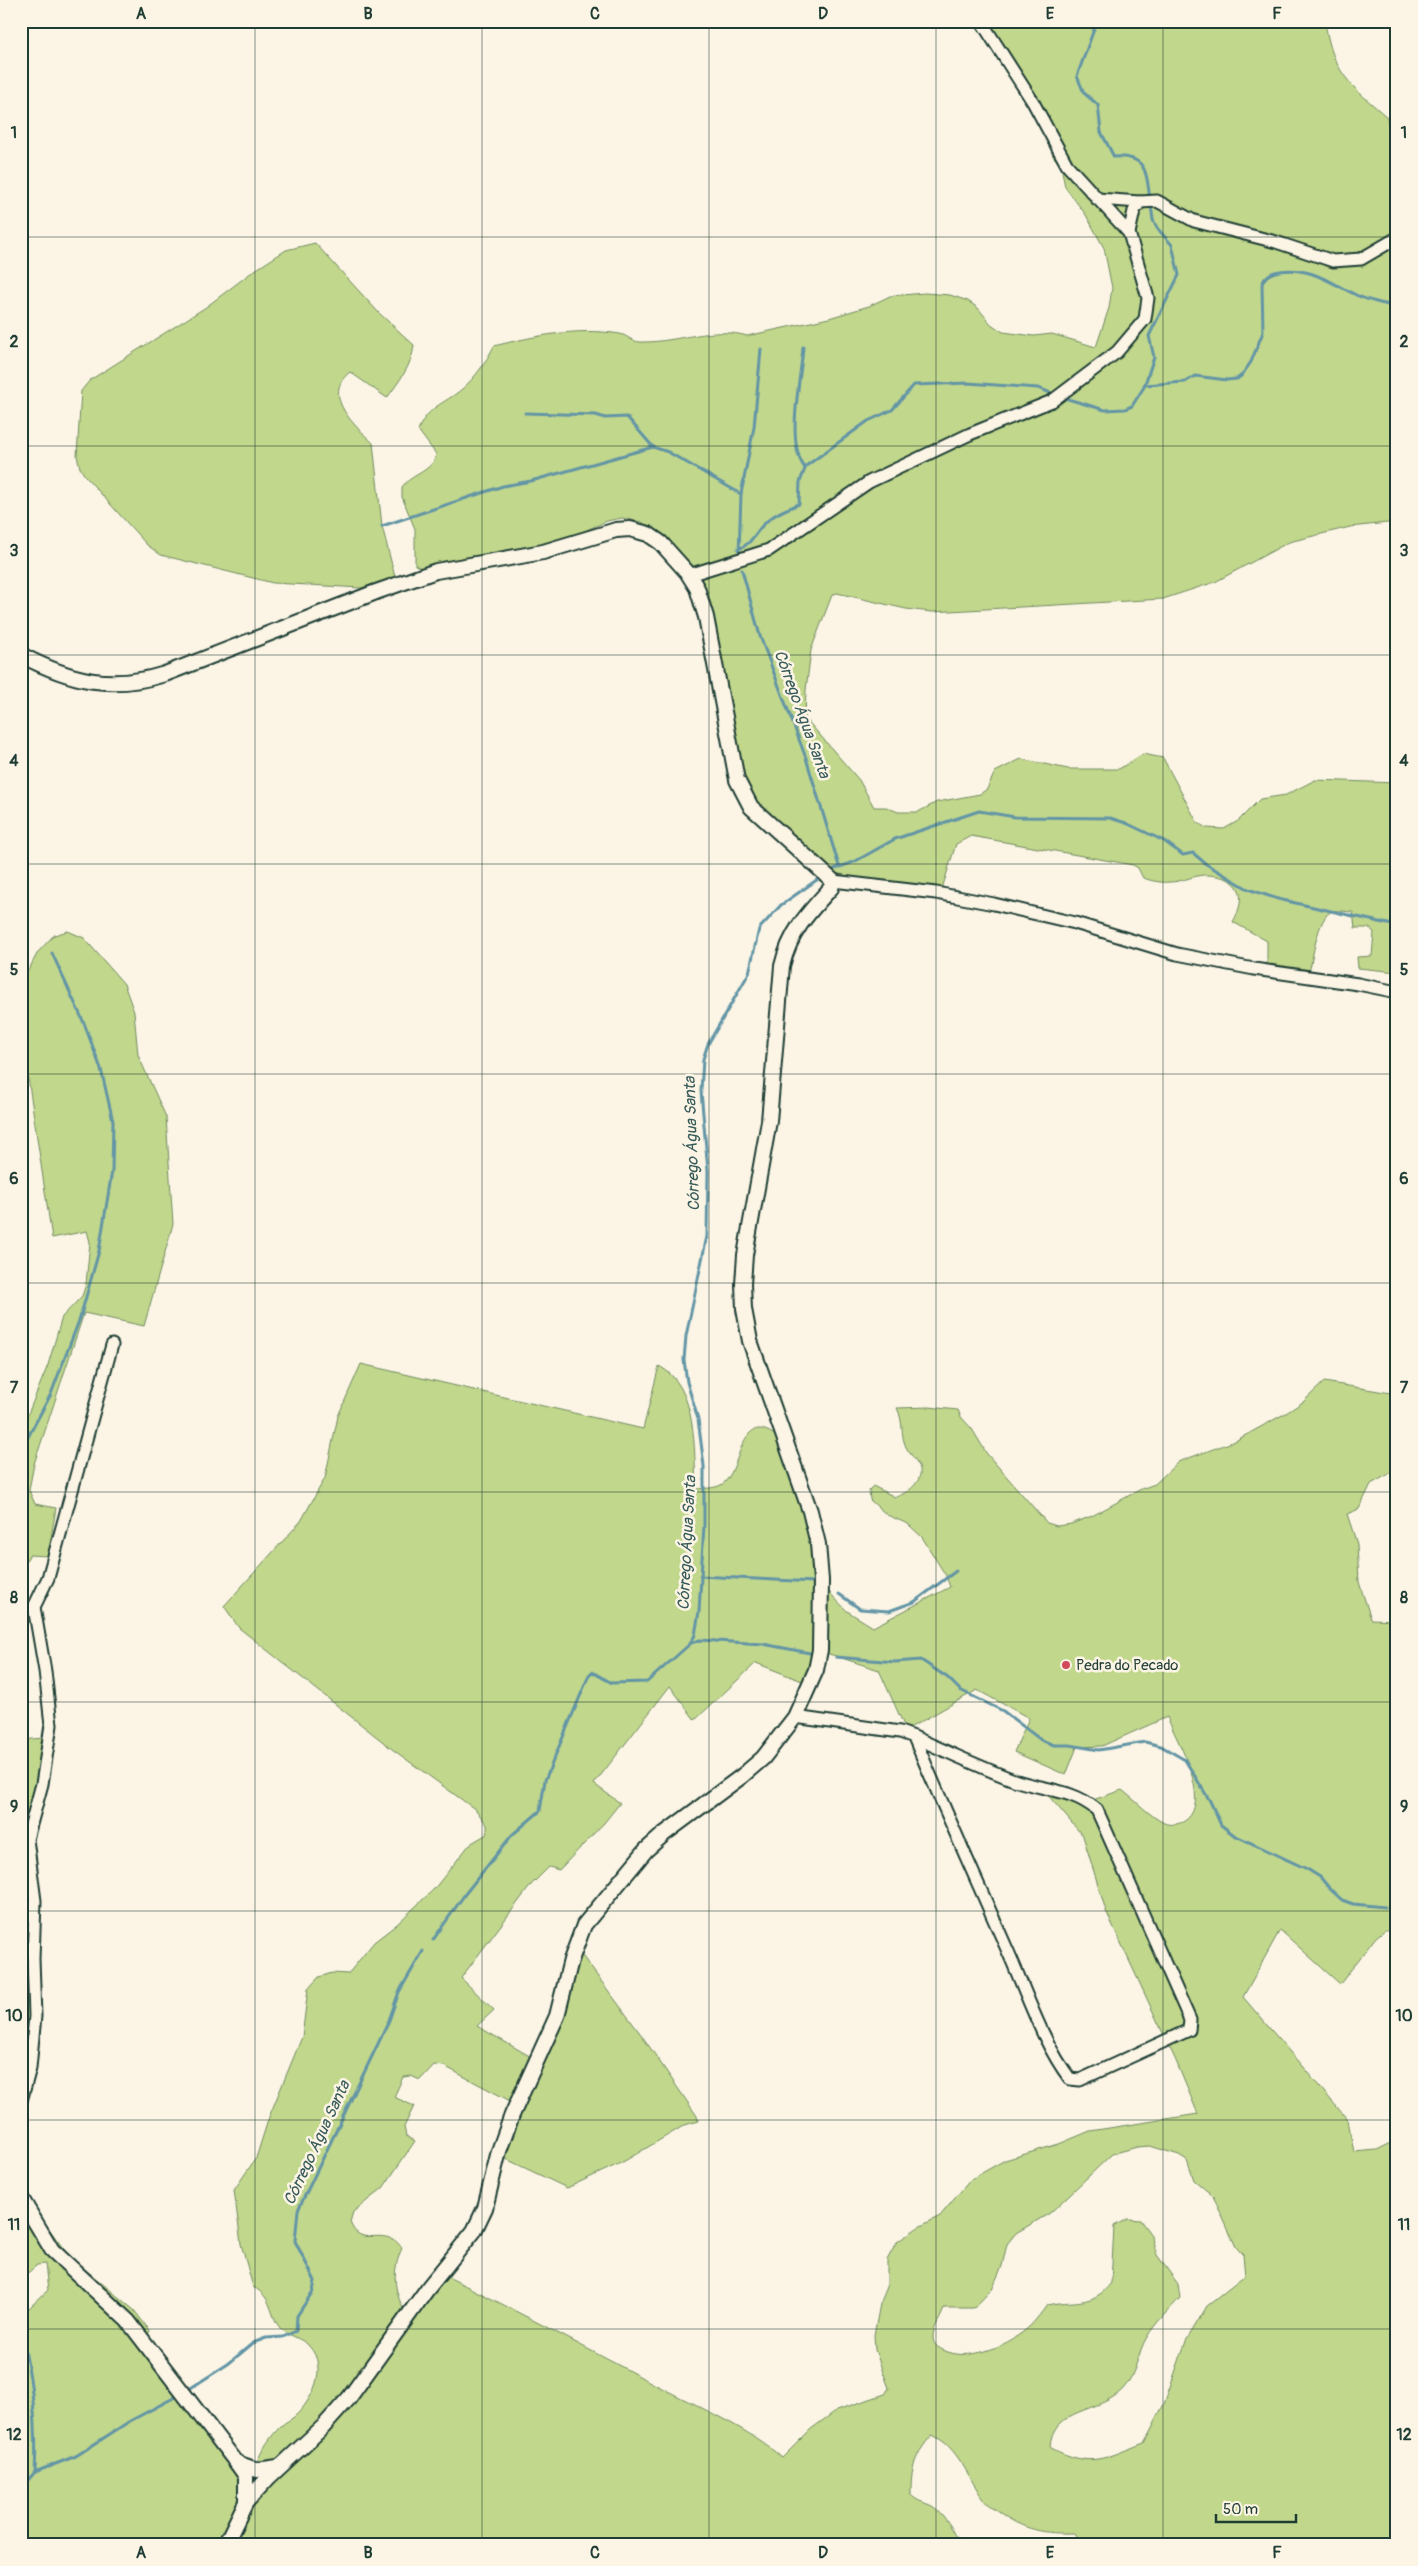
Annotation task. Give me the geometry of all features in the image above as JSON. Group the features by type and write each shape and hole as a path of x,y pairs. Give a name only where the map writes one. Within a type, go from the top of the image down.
{"street":[{"path":"689,575 769,550 869,482 978,431 1052,401 1117,352 1142,324 1147,314 1146,290 1129,233 1097,199 1062,157 1033,102 982,21"},
{"path":"1097,199 1148,202 1194,221 1276,242 1333,260 1361,259 1397,238"},
{"path":"1129,233 1134,210 1148,202"},
{"path":"21,655 76,678 108,684 135,682 173,671 376,592 436,571 543,552 623,528 642,531 654,537 689,575 697,588 706,617 741,790 759,815 833,881 936,893 994,904 1075,923 1177,954 1254,969 1351,982 1397,992"},
{"path":"225,2545 246,2502 310,2440 349,2398 428,2288 474,2231 485,2208 499,2151 512,2115 557,2016 571,1960 584,1924 646,1850 664,1834 754,1766 795,1717 809,1689 819,1659 821,1580 818,1544 810,1511 750,1341 744,1309 743,1277 769,1121 783,960 798,924 831,888 833,881"},
{"path":"21,2101 30,2068 35,2016 35,1901 27,1839 42,1784 50,1725 45,1671 34,1607 51,1568 112,1345"},
{"path":"795,1717 889,1730 914,1737 1017,1781 1080,1797 1097,1810 1190,2020 1189,2030 1080,2080 1070,2079 1060,2065 1038,2021 963,1855 914,1737"},
{"path":"21,2198 52,2250 128,2322 236,2462 246,2476 246,2502"},
{"path":"236,2462 257,2470 280,2467"}],"green space":[{"path":"976,21 1325,21 1332,53 1345,76 1363,96 1387,117 1393,161 1392,216 1397,218 1397,522 1350,527 1289,542 1215,582 1163,599 932,612 906,609 837,593 832,595 811,650 805,718 859,780 874,807 886,807 898,812 918,812 937,802 980,794 987,789 995,772 1021,759 1068,769 1119,769 1143,754 1163,758 1197,822 1206,828 1224,829 1238,821 1260,799 1286,795 1315,780 1397,783 1397,972 1358,968 1357,957 1372,956 1374,932 1369,928 1355,928 1353,912 1338,911 1328,914 1319,929 1308,976 1267,967 1267,941 1233,922 1240,904 1238,889 1228,879 1219,876 1203,875 1175,882 1156,881 1143,878 1138,868 1133,865 971,836 956,844 941,892 844,880 844,875 832,872 751,798 742,783 728,691 703,589 691,564 658,533 642,522 622,518 607,521 555,544 423,569 415,565 415,529 402,497 402,487 427,468 434,460 436,454 418,430 432,410 462,389 472,379 494,346 540,336 572,332 620,334 640,342 722,333 747,336 829,318 869,306 890,296 925,293 950,295 968,301 978,308 991,324 1003,332 1034,336 1052,334 1096,347 1109,308 1112,288 1104,248 1086,215 1065,187 1061,166 1053,156 1030,93"},
{"path":"315,243 379,313 414,345 408,367 387,398 350,372 342,381 339,391 340,400 350,420 373,443 382,526 395,577 361,588 273,583 161,555 147,545 85,476 80,468 77,456 81,391 90,380 206,307 252,272 286,250"},
{"path":"68,931 84,938 124,984 134,1012 138,1055 166,1117 173,1224 144,1326 84,1313 34,1464 29,1490 35,1504 56,1508 48,1556 29,1555 21,1573 21,1431 48,1365 62,1317 82,1296 86,1284 90,1242 87,1231 52,1238 21,1031 21,984 38,952 54,935"},
{"path":"361,1364 643,1429 659,1366 672,1375 681,1388 687,1404 694,1439 696,1489 715,1487 725,1482 731,1473 744,1441 750,1433 757,1429 768,1431 781,1440 816,1553 813,1663 807,1683 756,1663 695,1720 670,1686 594,1784 620,1803 604,1823 559,1870 549,1867 531,1885 461,1978 494,2010 477,2026 533,2058 514,2103 444,2066 434,2065 420,2080 411,2076 403,2077 394,2097 414,2106 404,2127 406,2136 415,2141 383,2188 353,2212 350,2222 358,2234 387,2237 393,2239 402,2248 395,2272 395,2280 398,2296 405,2312 351,2383 319,2421 275,2460 256,2464 273,2434 294,2417 307,2402 316,2384 318,2364 309,2346 280,2328 264,2296 253,2287 241,2244 234,2190 256,2158 269,2117 302,2037 308,1989 319,1977 332,1973 348,1974 374,1942 396,1925 434,1889 470,1844 487,1834 487,1825 476,1810 392,1749 239,1628 224,1606 301,1521 325,1478 338,1416"},
{"path":"1324,1382 1397,1394 1397,1462 1389,1474 1371,1484 1359,1509 1347,1514 1357,1544 1359,1582 1371,1619 1397,1620 1397,1929 1385,1930 1376,1937 1340,1984 1280,1930 1243,1997 1348,2120 1354,2152 1377,2150 1397,2140 1397,2545 1082,2545 1074,2533 1053,2533 1035,2530 1017,2523 989,2505 985,2502 956,2455 941,2440 932,2435 917,2456 913,2470 911,2495 919,2501 932,2506 945,2518 960,2545 231,2545 259,2495 306,2453 363,2392 446,2276 723,2419 755,2437 782,2458 811,2429 837,2410 885,2394 889,2388 875,2350 874,2335 880,2304 887,2287 887,2260 897,2242 917,2228 940,2216 971,2179 1005,2160 1059,2144 1090,2131 1198,2114 1176,2061 1106,1911 1083,1836 1046,1793 1087,1802 1122,1790 1148,1812 1166,1824 1186,1820 1193,1811 1194,1785 1190,1770 1167,1717 1102,1746 1077,1747 1066,1775 1014,1752 1029,1718 977,1690 906,1730 879,1670 826,1653 828,1591 847,1611 873,1627 950,1587 946,1576 922,1537 908,1524 887,1515 870,1500 869,1490 873,1486 895,1497 905,1493 914,1486 919,1477 919,1466 907,1450 904,1442 901,1418 897,1408 929,1407 958,1410 987,1454 1047,1523 1057,1526 1071,1524 1092,1516 1141,1489 1155,1484 1178,1462 1235,1441 1303,1402","holes":["1150,2146 1179,2155 1187,2160 1194,2180 1213,2196 1236,2247 1243,2255 1245,2276 1207,2306 1186,2341 1164,2404 1144,2443 1098,2459 1088,2460 1065,2454 1051,2448 1053,2434 1059,2425 1068,2417 1102,2403 1123,2389 1131,2377 1147,2337 1158,2321 1180,2298 1178,2284 1157,2255 1151,2235 1140,2220 1127,2219 1114,2226 1111,2283 1097,2296 1082,2301 1047,2305 1022,2333 1002,2345 980,2352 958,2354 942,2350 934,2343 934,2330 944,2308 974,2308 992,2289 1002,2266 1007,2244 1016,2233 1050,2213 1112,2154 1137,2147"]},
{"path":"56,1737 27,1847 32,1909 33,2022 21,2099 21,1740"},
{"path":"580,1953 640,2033 697,2116 698,2121 685,2125 623,2162 567,2188 504,2158 512,2129 564,2017"},
{"path":"21,2181 42,2219 68,2255 134,2310 150,2331 142,2344 230,2462 244,2487 220,2545 21,2545 21,2321 28,2309 48,2290 45,2264 37,2265 21,2279"}],"waterway":[{"name":"Córrego Água Santa","path":"1097,21 1077,76 1084,93 1098,105 1101,132 1114,157 1133,159 1143,167 1146,173 1150,199"},
{"name":"Córrego Água Santa","path":"1061,397 1105,410 1125,409 1132,406 1144,387 1154,357 1149,336 1179,275 1172,245 1157,228 1153,220 1151,205"},
{"path":"1144,385 1185,382 1195,376 1227,380 1237,379 1242,375 1251,362 1263,332 1262,284 1267,276 1274,272 1291,270 1310,273 1360,297 1397,306"},
{"path":"803,347 795,427 799,457 805,468"},
{"path":"739,554 741,494 754,427 761,349"},
{"name":"Córrego Água Santa","path":"738,549 747,544 771,518 799,504 800,482 806,466 868,421 892,410 914,385 968,383 1038,388 1056,395"},
{"path":"525,413 596,415 605,418 627,417 653,447 668,452 741,494"},
{"path":"382,526 503,486 531,481 653,447"},
{"name":"Córrego Água Santa","path":"742,570 760,636 806,758 839,866"},
{"path":"834,869 854,862 895,839 979,811 1015,817 1110,818 1126,823 1164,841 1183,855 1193,853 1206,864 1248,889 1278,899 1397,926"},
{"name":"Córrego Água Santa","path":"433,1940 465,1894 512,1835 540,1811 545,1780 589,1675 592,1672 612,1683 647,1682 690,1644 695,1635 699,1612 704,1525 704,1466 698,1419 687,1382 684,1360 686,1336 707,1236 708,1171 701,1091 703,1059 708,1044 749,973 759,929 781,905 821,877"},
{"path":"21,1450 51,1394 80,1318 99,1251 112,1171 113,1121 101,1069 84,1023 52,953"},
{"path":"839,1594 860,1609 889,1611 914,1602 956,1571"},
{"path":"700,1576 814,1582"},
{"path":"691,1643 700,1640 763,1644 815,1654"},
{"path":"836,1657 895,1662 921,1660 948,1678 960,1690 1003,1711 1041,1740 1054,1745 1070,1745 1099,1750 1145,1742 1161,1746 1185,1760 1210,1801 1221,1825 1234,1835 1307,1869 1320,1877 1342,1900 1353,1904 1385,1907"},
{"name":"Córrego Água Santa","path":"186,2391 228,2364 253,2343 266,2338 283,2337 296,2331 297,2316 313,2291 315,2281 295,2241 298,2210 388,2023 399,1992 423,1951"},
{"path":"21,2332 33,2401 36,2436 35,2472"},
{"name":"Córrego Água Santa","path":"21,2488 35,2472 76,2456 130,2421 179,2395"}],"place":[{"name":"Pedra do Pecado","path":"1066,1665"}]}
